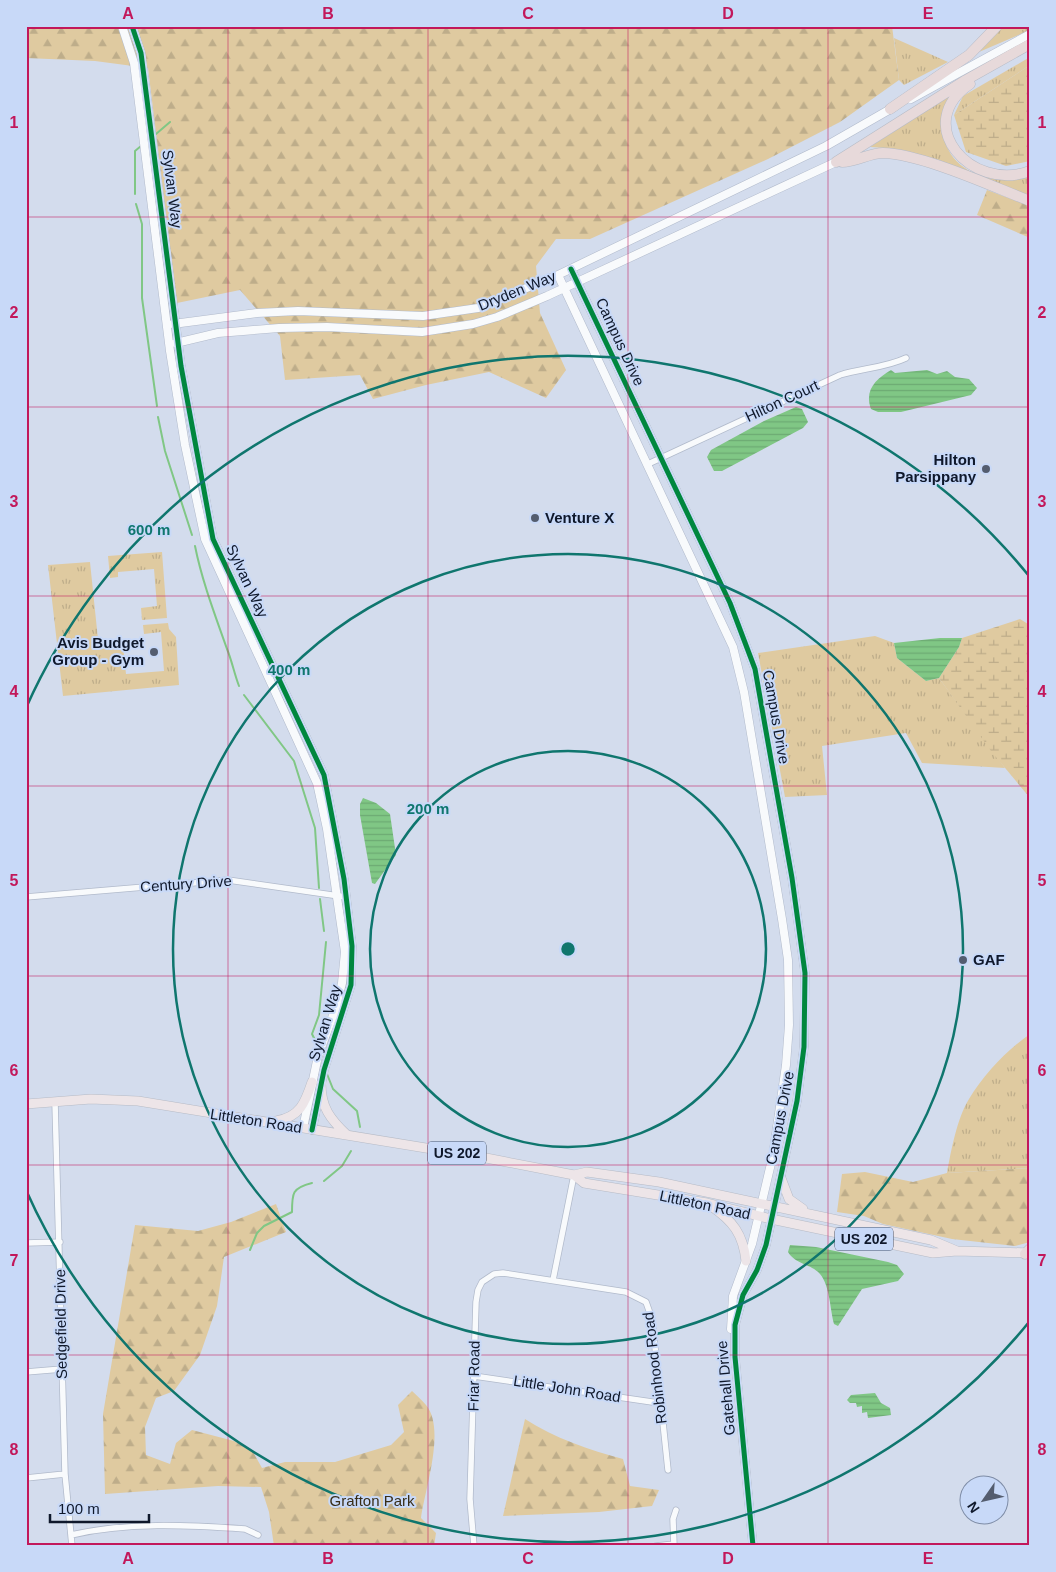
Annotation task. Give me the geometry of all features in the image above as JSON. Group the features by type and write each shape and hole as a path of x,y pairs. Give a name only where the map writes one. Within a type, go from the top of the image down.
{"highway":[{"path":"890,109 969,55 997,26"},
{"path":"836,162 966,80 1030,44"},
{"path":"1014,52 957,94 947,114 946,128 956,153 975,169 1000,176 1015,176 1030,171"},
{"path":"836,162 846,162 871,154 893,154 925,162 1030,201"}],"main road":[{"path":"270,1122 290,1117 298,1112 316,1083"},
{"path":"316,1083 325,1110 347,1135"},
{"name":"Littleton Road","path":"26,1104 92,1098 138,1101 574,1175 587,1172 650,1181 762,1202 931,1240 956,1251"},
{"name":"Littleton Road","path":"574,1175 584,1183 707,1203 771,1219 933,1253 956,1251 1028,1252"},
{"path":"781,1178 789,1198 797,1206 815,1214"},
{"path":"707,1203 727,1217 736,1228 743,1241 746,1261"}],"street":[{"name":"Sylvan Way","path":"122,26 139,73 160,197 177,324 184,408 205,539 317,782 327,829 344,952 342,983 335,1010 318,1056 316,1083 307,1129"},
{"name":"Sylvan Way","path":"132,26 141,52 139,73 169,344 213,538 324,775 333,814 346,897 353,960 351,985 316,1083"},
{"name":"Dryden Way","path":"167,324 248,314 298,311 406,316 442,315 495,303 571,269 826,146 890,109 1030,34"},
{"name":"Dryden Way","path":"169,344 218,333 279,328 327,327 402,332 449,329 497,317 836,162"},
{"path":"152,198 160,197"},
{"name":"Campus Drive","path":"571,269 730,603 751,656 792,878 805,973 804,1047 797,1101 775,1206"},
{"name":"Campus Drive","path":"558,275 717,612 739,667 782,919 789,990 786,1065 773,1155 762,1202"},
{"name":"Hilton Court","path":"648,464 840,374 858,369 892,365 906,358"},
{"name":"Century Drive","path":"26,897 228,880 346,897"},
{"name":"Sedgefield Drive","path":"55,1102 65,1474 72,1546"},
{"path":"554,1280 574,1175"},
{"name":"Gatehall Drive","path":"753,1546 731,1326 731,1305 746,1261 762,1202"},
{"name":"Gatehall Drive","path":"734,1349 738,1309 762,1257 775,1206"},
{"path":"26,1243 60,1242"},
{"name":"Friar Road","path":"474,1546 470,1499 476,1302 478,1290 482,1282 494,1274 503,1273 554,1280"},
{"name":"Robinhood Road","path":"554,1280 630,1293 646,1302 652,1319 659,1403 668,1470"},
{"path":"26,1372 62,1369"},
{"name":"Little John Road","path":"474,1376 659,1403"},
{"path":"26,1478 65,1474"},
{"path":"656,1546 674,1545 673,1520 676,1510"},
{"path":"70,1535 148,1525 245,1529 258,1535"}],"green space":[{"path":"26,26 892,26 899,80 840,122 768,159 590,239 556,239 536,266 540,313 566,370 546,398 489,372 426,385 373,399 360,375 285,380 280,336 240,290 177,303 148,68 95,61 26,58"},
{"path":"1004,26 1030,26 1030,30 979,52"},
{"path":"894,38 948,62 904,85 899,80"},
{"path":"1030,57 1030,65 954,115 963,96"},
{"path":"1030,65 1030,161 1006,166 966,152 954,115"},
{"path":"950,95 943,129 950,153 968,170 992,179 1018,179 1030,176 1030,197 886,148 870,147"},
{"path":"987,190 1030,206 1030,238 977,215"},
{"path":"162,552 167,618 142,620 141,608 157,606 154,569 118,572 118,577 110,578 108,556"},
{"path":"90,562 99,649 123,646 126,674 164,671 161,632 144,634 143,625 168,623 169,629 176,637 179,685 63,696 48,565"},
{"path":"1020,619 1028,624 1030,629 1030,798 991,751 939,678 959,647 962,638"},
{"path":"875,636 894,643 897,658 926,681 939,678 1005,768 922,763 906,733 822,746 827,795 785,797 758,653"},
{"path":"1030,1034 1030,1168 947,1173 958,1125 969,1099 996,1063"},
{"path":"1030,1168 1030,1242 1015,1246 952,1239 883,1224 864,1216 837,1212 842,1174 865,1172 913,1182 947,1173"},
{"name":"Grafton Park","path":"276,1204 286,1232 224,1257 217,1306 200,1355 174,1391 156,1398 145,1427 146,1455 170,1464 176,1443 192,1430 234,1441 253,1452 262,1468 285,1462 335,1462 391,1445 404,1432 398,1405 412,1391 426,1405 432,1416 434,1429 432,1459 421,1518 436,1533 434,1546 274,1546 269,1512 261,1487 218,1486 105,1494 103,1414 135,1225 198,1231 231,1222"},
{"path":"525,1419 572,1443 623,1459 630,1486 659,1490 652,1506 599,1512 503,1516"}],"shaded area":[{"path":"891,370 895,373 927,370 937,374 947,371 955,377 969,379 977,388 971,395 901,412 878,412 871,409 869,402 870,391 876,381"},
{"path":"796,407 802,409 808,422 803,428 722,471 714,471 707,457 711,450 764,421"},
{"path":"940,638 962,638 959,647 939,678 926,681 897,658 894,643"},
{"path":"363,798 376,803 390,814 396,855 375,884 372,883 360,815 360,804"},
{"path":"790,1245 816,1247 888,1262 897,1265 904,1274 898,1281 862,1289 838,1326 834,1324 828,1291 823,1279 816,1270 791,1256 788,1252"},
{"path":"875,1393 881,1403 890,1408 891,1415 868,1418 867,1412 862,1413 862,1406 857,1407 856,1403 850,1403 847,1400 851,1395"}],"waterway":[{"path":"156,134 170,122"},
{"path":"135,194 135,151 141,146"},
{"path":"136,204 142,224 142,298 157,406"},
{"path":"158,417 165,451 192,535"},
{"path":"195,546 213,611 239,686"},
{"path":"244,695 294,761 315,828 319,888"},
{"path":"320,899 324,931"},
{"path":"316,1042 312,1034 319,1015 326,942"},
{"path":"327,1074 333,1089 357,1111 360,1127"},
{"path":"324,1181 342,1166 351,1151"},
{"path":"250,1250 257,1233 264,1226 292,1212 294,1192 300,1187 312,1183"}],"cycle path":[{"path":"132,26 141,53 181,366 213,539 324,775 344,879 352,946 351,985 324,1070 312,1130"},
{"path":"571,269 730,603 755,669 792,878 805,973 804,1047 797,1101 766,1245 757,1270 743,1295 735,1325 735,1357 753,1546"}],"place":[{"name":"Hilton Parsippany","path":"986,469"},
{"name":"Venture X","path":"535,518"},
{"name":"Avis Budget Group - Gym","path":"154,652"},
{"name":"GAF","path":"963,960"}]}
